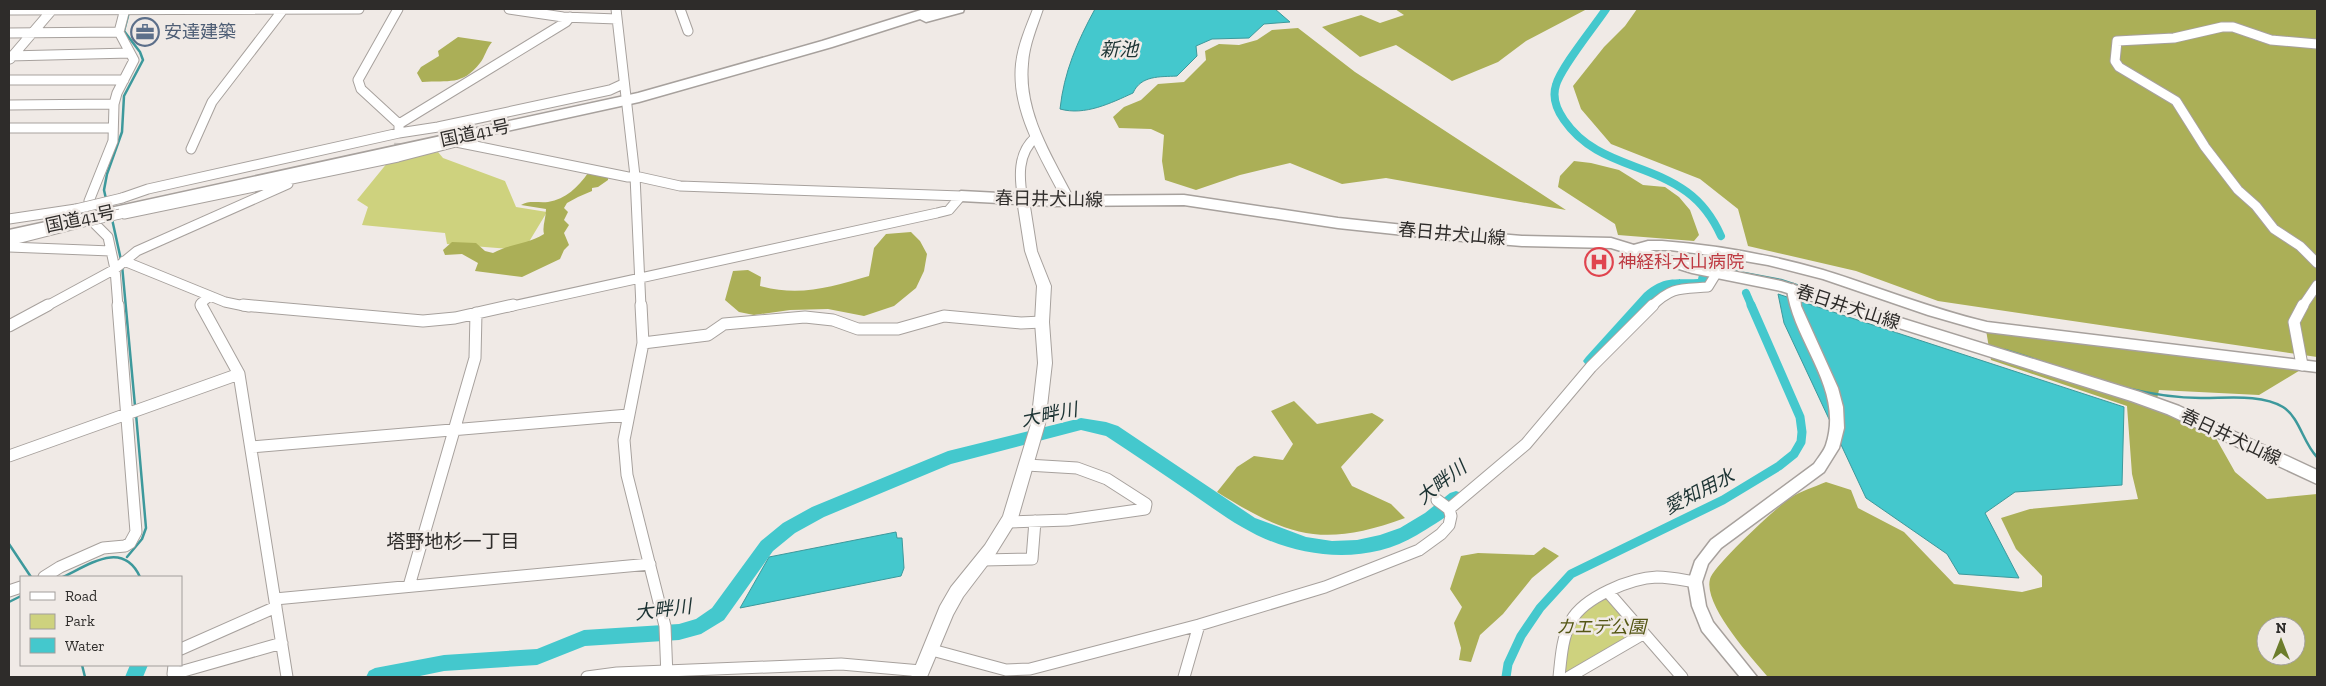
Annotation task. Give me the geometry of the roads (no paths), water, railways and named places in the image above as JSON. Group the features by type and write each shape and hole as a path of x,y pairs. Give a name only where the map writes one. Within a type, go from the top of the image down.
{"highway":[{"path":"823,40 906,9"},
{"name":"国道41号","path":"9,235 624,92 823,40 919,9"},
{"name":"国道41号","path":"9,228 624,92 716,76 936,9"},
{"path":"716,76 750,70 958,9"}],"main road":[{"path":"1038,9 1026,40 1020,77 1025,108 1036,137 1074,201"},
{"path":"1020,77 1033,114 1074,201"},
{"name":"春日井犬山線","path":"961,196 1074,201 1184,200 1338,223 1513,240 1611,243 1692,268 1793,289 2153,402 2317,477"},
{"path":"920,674 932,650 946,611 957,592 983,560 1008,522 1038,424 1045,363 1042,322 1044,286 1031,251 1023,200"}],"street":[{"path":"89,201 113,141 114,104 134,60 120,40 118,32 125,9"},
{"path":"9,10 282,11 359,9"},
{"path":"398,9 358,80 361,89 399,132"},
{"path":"509,9 528,13 560,12 570,17 617,19"},
{"path":"616,9 635,176 643,343 624,440 627,476 666,632 668,674"},
{"path":"680,9 683,22 688,31"},
{"path":"10,58 52,10"},
{"path":"191,149 212,102 282,11"},
{"path":"399,132 570,17"},
{"path":"2317,44 2283,42 2233,27 2222,27 2174,38 2117,41 2115,61 2119,66 2176,101 2205,147 2238,190 2256,206 2274,229 2300,246 2317,263"},
{"path":"9,33 118,32"},
{"path":"10,58 130,53"},
{"path":"9,80 124,80"},
{"path":"9,219 122,198 148,189 399,132 446,126 610,90 624,92"},
{"path":"9,105 114,104"},
{"path":"9,128 113,128"},
{"path":"1023,200 1021,181 1023,156 1029,141 1036,137"},
{"name":"春日井犬山線","path":"9,241 120,214 156,209 460,142 680,186 961,196"},
{"path":"9,326 115,269 124,261 153,243 267,194 301,176"},
{"path":"124,261 225,302 252,307 423,322 476,313 945,212 955,205 961,196"},
{"path":"46,576 60,567 103,548 125,546 130,543 136,532 115,269 108,237 93,222"},
{"path":"1634,249 1650,245 1669,246 1772,262 1841,280 1954,320 1987,327 2317,366"},
{"path":"9,247 111,250"},
{"path":"1448,509 1526,444 1591,366 1664,294 1673,290 1708,287 1716,274"},
{"path":"2302,364 2294,322 2300,309 2317,285"},
{"path":"1749,677 1707,626 1699,606 1696,582 1702,561 1716,544 1819,468 1832,448 1837,428 1837,408 1832,388 1795,306 1793,289"},
{"path":"210,296 201,303 201,307 239,374 287,677"},
{"path":"409,586 475,358 476,313"},
{"path":"643,343 708,335 724,324 790,318 833,320 858,329 907,328 935,317 944,316 1021,323 1042,322"},
{"path":"9,456 239,374"},
{"path":"252,447 628,416"},
{"path":"1008,522 1068,520 1145,508 1146,504 1107,479 1077,468 1027,465"},
{"path":"932,650 1006,670 1030,669 1199,625 1325,587 1419,550 1441,534 1449,525 1450,516 1448,509 1437,500"},
{"path":"983,560 989,562 1032,558 1035,521"},
{"path":"182,649 276,603 409,586 650,564"},
{"path":"1559,677 1564,643 1575,615 1593,601 1622,586 1648,578 1657,577 1696,582"},
{"path":"1608,592 1682,677"},
{"path":"1184,677 1199,625"},
{"path":"1569,677 1643,634"},
{"path":"174,666 174,674 282,643"},
{"path":"587,677 617,673 668,674 840,664 920,674"}],"water":[{"name":"新池","path":"1095,9 1275,9 1290,22 1264,24 1249,38 1212,39 1196,46 1197,56 1177,76 1146,80 1136,87 1133,93 1107,104 1079,111 1060,109 1072,58 1082,33"},
{"path":"1778,294 2124,407 2122,485 2015,492 1985,513 2019,578 1959,574 1947,554 1866,498 1784,323"},
{"path":"896,532 897,538 902,538 904,568 901,576 740,608 769,557"}],"waterway":[{"name":"愛知用水","path":"1606,9 1559,77 1555,90 1559,112 1577,135 1591,146 1606,155 1655,174 1687,192 1707,211 1721,236"},
{"path":"106,199 104,190 107,174 122,132 124,96 143,60 140,52 124,31 129,12"},
{"path":"112,219 121,260"},
{"path":"122,265 135,406"},
{"path":"1707,266 1781,280 1845,301"},
{"name":"大畔川","path":"1591,361 1638,308 1658,289 1670,284 1704,283 1707,266"},
{"name":"愛知用水","path":"1746,293 1752,307"},
{"name":"愛知用水","path":"1506,677 1508,664 1521,636 1540,608 1571,574 1723,500 1779,466 1794,454 1801,442 1800,417 1751,305"},
{"path":"2005,350 2103,382 2153,394 2178,397 2255,398 2275,403 2283,407 2294,417 2308,445 2317,457"},
{"path":"127,557 142,539 146,528 136,414"},
{"name":"大畔川","path":"375,677 444,663 537,657 584,638 679,632 701,626 718,614 767,546 789,528 818,512 948,458 1081,424 1106,428 1112,431 1249,523 1278,536 1306,544 1332,548 1357,548 1382,543 1406,533 1431,518 1456,498"},
{"path":"9,544 30,576"},
{"path":"65,576 105,558 115,557 125,560 133,566 139,576"},
{"path":"9,602 20,596"},
{"path":"82,666 85,677"},
{"name":"大畔川","path":"134,677 139,666"}],"tunnel":[{"path":"398,152 399,139"}],"place":[{"name":"安達建築","path":"145,32"},
{"name":"神経科犬山病院","path":"1599,262"}],"district":[{"name":"塔野地杉一丁目","path":"453,541"}],"park label":[{"name":"カエデ公園","path":"1601,627"}]}
